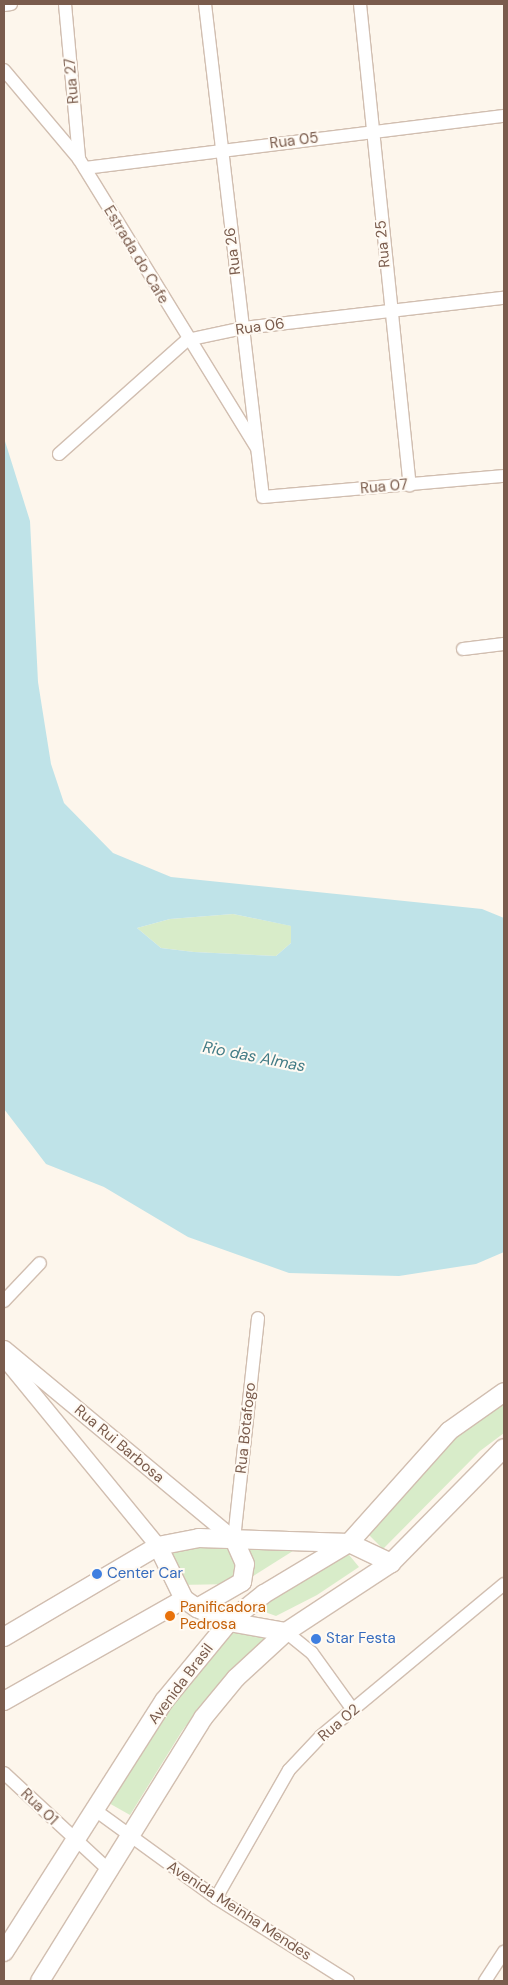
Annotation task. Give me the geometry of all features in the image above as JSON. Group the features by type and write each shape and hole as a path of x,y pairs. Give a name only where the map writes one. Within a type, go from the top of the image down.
{"main road":[{"name":"Avenida Brasil","path":"4,1952 164,1701 229,1622 264,1594 349,1543 449,1431 504,1392"},
{"path":"40,1981 131,1839 203,1718 236,1678 286,1632 391,1563 504,1448"},
{"path":"4,1637 158,1546 199,1538 349,1543 391,1563"},
{"path":"4,1700 190,1604 242,1582 245,1564 234,1539"},
{"path":"158,1546 190,1604 229,1622 286,1632"}],"street":[{"path":"4,5 11,4"},
{"name":"Rua 27","path":"65,4 82,164"},
{"name":"Rua 26","path":"205,4 263,498"},
{"name":"Rua 25","path":"360,4 389,311 410,485"},
{"name":"Estrada do Cafe","path":"4,70 82,164 187,340 258,449"},
{"name":"Rua 05","path":"82,164 504,116"},
{"name":"Rua 06","path":"60,454 187,340 243,328 504,298"},
{"name":"Rua 07","path":"263,498 504,476"},
{"path":"463,649 504,644"},
{"path":"4,1301 40,1263"},
{"name":"Rua Botafogo","path":"234,1539 258,1318"},
{"name":"Rua Rui Barbosa","path":"4,1348 234,1539"},
{"name":"Rua Rui Barbosa","path":"4,1358 158,1546"},
{"name":"Rua 02","path":"216,1898 289,1770 353,1710 504,1584"},
{"path":"286,1632 312,1653 353,1710"},
{"name":"Rua 01","path":"4,1773 74,1841 110,1871"},
{"name":"Avenida Meinha Mendes","path":"95,1810 131,1839 216,1898 348,1981"},
{"path":"485,1981 504,1952"}],"green space":[{"path":"233,914 292,926 291,943 276,956 194,952 161,948 137,928 170,919"},
{"path":"504,1399 504,1433 480,1451 383,1549 365,1531 460,1429"},
{"path":"200,1540 235,1549 244,1568 234,1584 178,1585 171,1560 173,1548"},
{"path":"242,1543 304,1544 247,1580"},
{"path":"345,1550 359,1567 317,1595 276,1616 254,1608"},
{"path":"231,1626 273,1633 212,1692 182,1731 130,1815 107,1802 165,1707"}],"water":[{"name":"Rio das Almas","path":"4,438 30,521 38,682 51,764 64,803 113,853 171,877 482,909 504,918 504,1252 476,1264 399,1276 289,1273 188,1237 104,1187 46,1164 4,1109","holes":["233,914 291,926 291,943 276,956 194,952 161,948 137,928 170,919"]}],"place":[{"name":"Center Car","path":"97,1574"},
{"name":"Panificadora Pedrosa","path":"170,1616"},
{"name":"Star Festa","path":"316,1639"}]}
